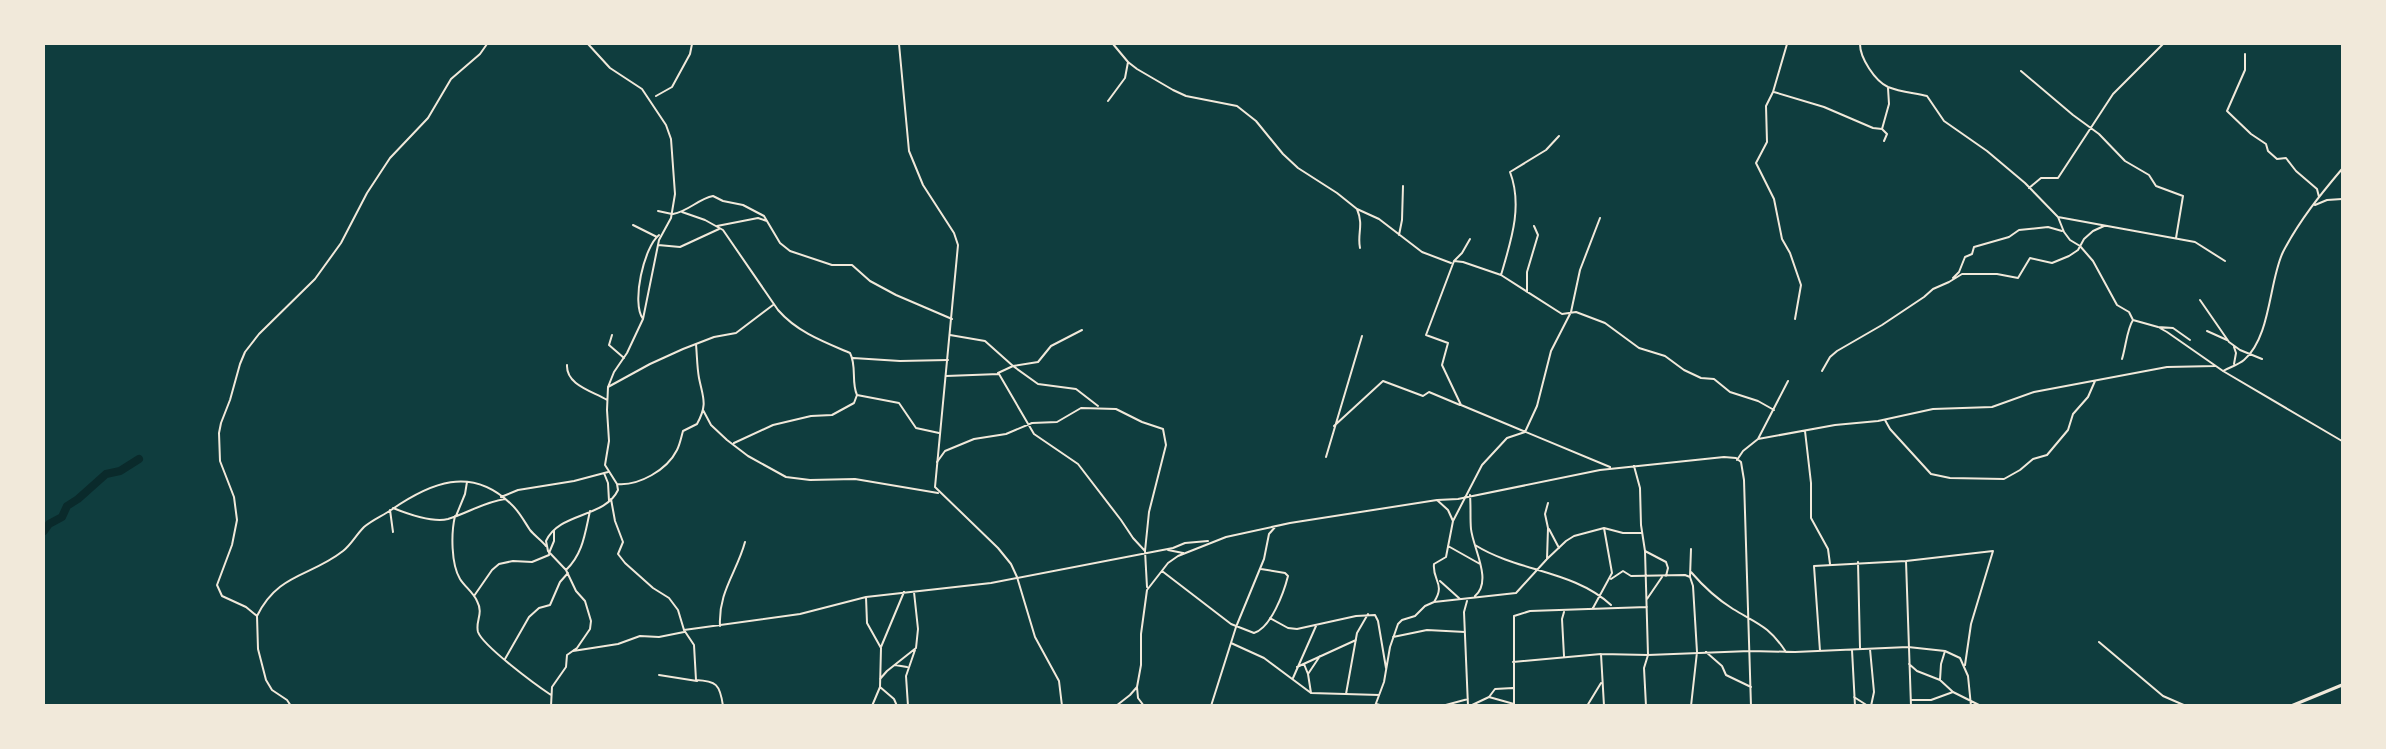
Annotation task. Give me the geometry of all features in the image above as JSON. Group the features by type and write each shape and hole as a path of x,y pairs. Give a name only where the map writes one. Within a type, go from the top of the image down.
{"highway":[{"path":"2291,705 2343,685"}],"street":[{"path":"257,616 246,607 222,596 217,585 232,545 237,520 234,497 220,460 219,433 231,400 240,364 245,352 259,334 315,279 341,243 367,193 390,158 428,118 452,79 480,54 487,44"},
{"path":"588,44 610,68 642,89 668,130 671,139 675,194 672,214 646,256 640,283 639,311 643,319"},
{"path":"656,96 672,87 690,54 692,44"},
{"path":"899,44 909,151 923,185 954,233 958,245 934,480 938,493 1001,551 1017,577 1035,637 1059,681 1062,705"},
{"path":"1113,44 1128,62 1182,95 1236,106 1256,122 1298,168 1357,209 1379,219 1422,252 1452,262 1463,262 1501,275 1562,314 1571,312 1605,323 1639,348 1665,357 1701,378 1714,379 1730,392 1758,401 1773,410"},
{"path":"1787,44 1773,92 1766,106 1767,142 1756,163 1774,199 1782,239 1790,253 1801,285 1796,319"},
{"path":"1860,44 1863,60 1888,87 1927,96 1944,121 1987,151 2058,217 2070,240 2080,246 2094,261 2117,305 2129,312 2133,320 2158,327 2173,328 2190,340"},
{"path":"2029,188 2042,178 2058,178 2113,94 2163,44"},
{"path":"2245,54 2245,70 2227,111 2251,134 2266,144 2268,151 2277,159 2286,158 2291,161 2296,171 2318,189 2319,197"},
{"path":"1108,101 1125,78 1128,62"},
{"path":"2021,71 2073,116 2092,128 2125,161 2149,175 2156,186 2183,196 2176,238"},
{"path":"1882,129 1889,104 1888,87"},
{"path":"1773,92 1824,107 1872,128 1882,129 1887,134 1884,141"},
{"path":"1501,275 1514,225 1515,197 1510,172 1546,150 1559,136"},
{"path":"2223,370 2234,366 2249,354 2270,309 2278,264 2299,224 2343,169"},
{"path":"1399,235 1403,186"},
{"path":"658,211 672,214 682,212 698,201 713,196 748,207 764,216 784,248 832,266 852,266 870,281 890,292 952,319"},
{"path":"2315,205 2327,200 2343,199"},
{"path":"1357,209 1362,228 1358,240 1360,248"},
{"path":"682,212 719,227 774,304 795,326 825,343 850,353 853,358 855,390 858,395 899,403 916,428 939,433"},
{"path":"2058,217 2195,242 2225,261"},
{"path":"658,245 680,247 719,227 758,218 767,221"},
{"path":"1513,688 1495,689 1490,697 1469,705 1464,608 1461,600 1438,579 1433,571 1434,564 1445,560 1454,521 1482,465 1507,438 1526,432 1537,406 1551,351 1571,312 1580,270 1600,218"},
{"path":"633,225 659,236"},
{"path":"1527,292 1527,272 1538,235 1534,226"},
{"path":"1822,371 1830,357 1837,351 1882,325 1924,297 1933,288 1968,272 2018,278 2022,276 2030,258 2052,263 2075,253 2084,238 2104,226"},
{"path":"1949,282 1959,272 1965,257 1972,254 1974,247 2009,237 2019,230 2048,227 2064,232"},
{"path":"659,236 643,319 608,387 609,441 604,465 615,521 623,542 618,554 625,563 674,602 681,616 684,631 694,645 695,678 698,681"},
{"path":"1461,405 1442,365 1448,343 1426,335 1439,304 1452,262 1470,239"},
{"path":"2200,300 2234,347 2262,359"},
{"path":"608,387 650,364 696,344 736,333 774,304"},
{"path":"2122,359 2128,341 2128,327 2133,320"},
{"path":"2158,327 2216,366 2343,441"},
{"path":"946,376 998,373 1013,366 1041,361 1051,346 1082,330"},
{"path":"2206,330 2229,342"},
{"path":"612,335 609,345 624,358"},
{"path":"950,335 986,341 1013,366 1043,386 1076,389 1099,407"},
{"path":"1326,457 1362,336"},
{"path":"617,484 638,483 669,461 676,452 682,431 697,424 704,410 705,398 699,379 696,344"},
{"path":"2234,347 2236,353 2234,366"},
{"path":"853,358 948,360"},
{"path":"567,365 568,375 574,382 607,400"},
{"path":"1758,439 1805,430 1886,420 1947,407 1971,409 1992,407 2034,392 2167,367 2216,366"},
{"path":"998,373 1038,439 1078,464 1145,552"},
{"path":"1334,426 1383,381 1423,396 1429,392 1613,468"},
{"path":"1737,460 1743,451 1758,439 1788,381"},
{"path":"1886,420 1890,429 1931,474 1950,478 2004,479 2033,459 2047,455 2068,430 2073,414 2088,397 2095,381"},
{"path":"732,444 773,425 811,416 832,415 854,403 858,395"},
{"path":"936,463 949,449 974,439 1006,434 1035,422 1057,422 1077,409 1099,407 1116,409 1137,421 1164,430 1166,445 1149,512 1145,552 1147,590 1137,687 1138,698 1144,705"},
{"path":"704,410 711,425 732,444 748,456 791,478 855,479 938,493"},
{"path":"1805,430 1811,483 1811,518 1828,549 1830,564"},
{"path":"573,651 618,644 640,636 659,637 684,631 800,614 867,597 958,588 1080,568 1185,543 1211,541 1275,526 1465,497 1613,468 1724,457 1741,462 1744,480 1751,705"},
{"path":"1634,466 1640,488 1645,551 1648,655 1644,668 1646,705"},
{"path":"546,546 548,537 554,530 610,500 618,490 617,484 606,473"},
{"path":"501,497 518,490 606,473"},
{"path":"291,705 272,690 266,680 258,649 257,616 269,598 285,581 332,559 344,550 365,526 424,488 453,482 467,482 483,487 505,499 546,546 549,554 567,572 576,591 585,601 591,621 588,633 567,655 566,667 554,684 551,705"},
{"path":"467,482 465,494 455,516 451,536 458,576 474,596 480,609 479,634 505,659 551,695"},
{"path":"1470,495 1472,531 1480,564 1482,587 1473,598"},
{"path":"392,509 442,520 481,504 505,499"},
{"path":"1437,500 1448,510 1454,521"},
{"path":"1547,559 1548,528 1545,513 1548,503"},
{"path":"392,509 393,532"},
{"path":"505,659 529,617 539,608 550,605 559,585 575,562 580,552 590,511"},
{"path":"1211,705 1236,627 1261,568 1269,534 1275,526"},
{"path":"1548,528 1559,548"},
{"path":"1384,705 1375,705 1387,669 1392,638 1400,622 1415,616 1425,606 1434,602 1516,593 1547,559 1574,536 1604,528 1623,533 1642,533"},
{"path":"1604,528 1612,569 1611,579"},
{"path":"474,596 492,570 499,564 513,561 532,562 549,554 554,541 554,530"},
{"path":"1147,590 1168,563 1183,553 1211,541"},
{"path":"720,626 720,612 730,574 738,563 745,542"},
{"path":"1475,545 1496,557 1570,579 1600,595 1612,607"},
{"path":"1448,546 1480,564"},
{"path":"1165,549 1183,553"},
{"path":"1691,549 1690,577 1693,586 1697,652 1691,705"},
{"path":"1645,551 1666,562 1668,568 1647,600"},
{"path":"1820,651 1814,566 1906,561 1993,551 1971,624 1965,666 1971,705"},
{"path":"1906,561 1911,705"},
{"path":"1858,562 1860,648"},
{"path":"1162,571 1236,627 1258,633 1270,618 1283,593 1288,576 1285,573 1261,568"},
{"path":"1593,608 1611,579 1623,571 1631,576 1685,575 1690,577"},
{"path":"1691,572 1725,603 1774,634 1786,652"},
{"path":"1646,582 1655,576"},
{"path":"1438,579 1443,601"},
{"path":"1434,602 1439,591"},
{"path":"872,705 880,687 881,648 886,639 890,621 904,592"},
{"path":"908,705 906,676 915,650 918,629 914,592"},
{"path":"867,597 867,623 881,648"},
{"path":"1464,608 1467,600"},
{"path":"1490,697 1514,705 1514,616 1530,611 1647,607"},
{"path":"1564,610 1562,619 1564,656"},
{"path":"1557,611 1562,619"},
{"path":"1270,618 1292,629 1368,614 1375,615 1387,669"},
{"path":"1346,694 1359,628 1368,614"},
{"path":"1293,679 1316,626"},
{"path":"1392,638 1428,630 1465,632"},
{"path":"1297,667 1356,640"},
{"path":"2099,642 2157,692 2186,705"},
{"path":"1231,643 1264,658 1311,693 1379,695"},
{"path":"1513,662 1601,654 1786,652 1908,647 1945,651 1960,658 1965,666"},
{"path":"1854,697 1870,705 1874,690 1870,648"},
{"path":"880,679 915,650"},
{"path":"1852,650 1855,705"},
{"path":"1940,680 1945,651"},
{"path":"1706,652 1722,666 1726,675 1751,687"},
{"path":"1601,654 1604,705"},
{"path":"1308,674 1320,656"},
{"path":"1300,660 1304,663 1308,674 1311,693"},
{"path":"1909,663 1917,671 1940,680 1953,692 1981,705"},
{"path":"895,665 908,668"},
{"path":"659,675 675,676 692,682 707,680 716,684 720,690 723,705"},
{"path":"1586,705 1602,680"},
{"path":"880,687 894,699 897,705"},
{"path":"1116,705 1137,687"},
{"path":"1911,700 1931,700 1953,692"},
{"path":"1442,705 1468,699"}],"waterway":[{"path":"44,531 49,524 62,517 67,506 106,474 120,471 139,459"}]}
